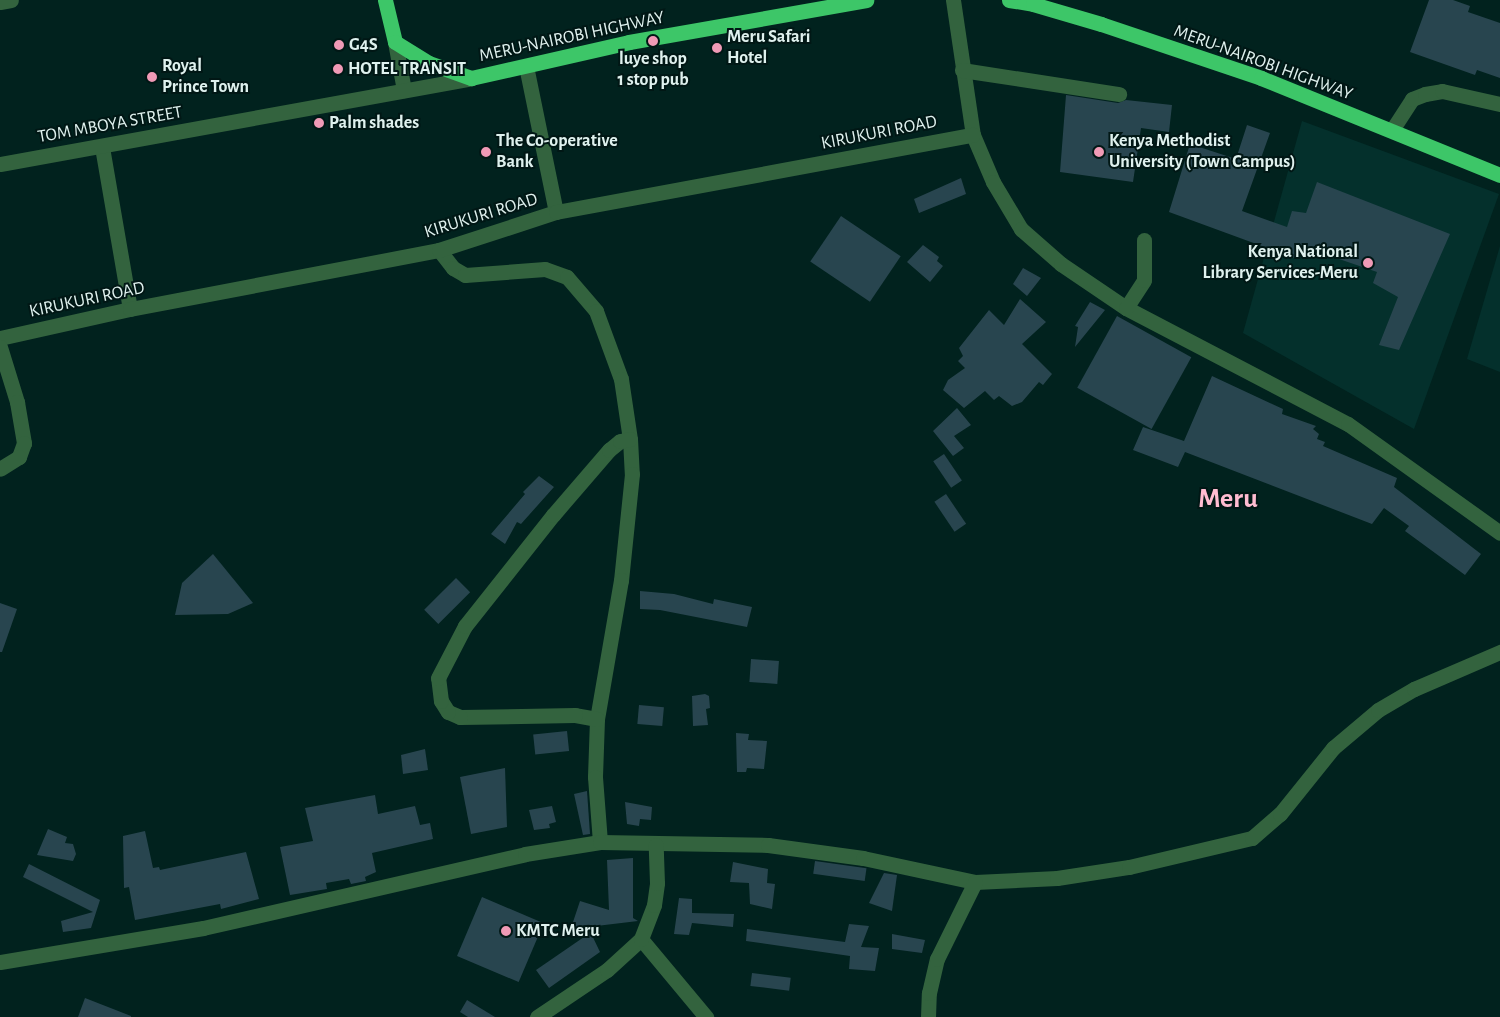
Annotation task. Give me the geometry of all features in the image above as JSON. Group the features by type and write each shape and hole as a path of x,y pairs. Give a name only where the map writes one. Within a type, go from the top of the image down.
{"highway":[{"path":"385,0 396,42"},
{"name":"MERU-NAIROBI HIGHWAY","path":"396,42 429,63 472,78 629,42 866,0"},
{"name":"MERU-NAIROBI HIGHWAY","path":"1009,0 1033,4 1101,24 1261,78 1322,105 1392,130 1500,176"}],"street":[{"path":"0,2 11,0"},
{"path":"952,0 973,135 993,182 1021,229 1061,264 1126,308 1348,424 1500,533"},
{"path":"396,42 404,90"},
{"path":"526,66 556,212"},
{"path":"962,70 1119,94"},
{"name":"TOM MBOYA STREET","path":"0,164 102,147 472,78"},
{"path":"1392,130 1412,99 1425,94 1442,92 1500,104"},
{"name":"KIRUKURI ROAD","path":"0,338 130,309 439,250 556,212 973,135"},
{"path":"102,147 130,309"},
{"path":"1126,308 1144,280 1144,240"},
{"path":"439,250 453,268 465,275 545,269 567,277 580,288 596,311 621,379 630,439 632,474 622,564 597,719 595,777 600,842"},
{"path":"0,347 21,417 24,443 18,457 0,469"},
{"path":"597,719 575,715 460,717 448,712 441,701 438,678 465,626 553,516 609,450 620,441 630,439"},
{"path":"0,962 203,928 525,854 600,842 768,845 863,858 975,882 1057,878 1129,867 1252,838 1280,814 1333,748 1371,716 1414,689 1500,652"},
{"path":"537,1017 607,970 641,939 654,905 657,884 656,844"},
{"path":"928,1017 928,993 937,959 975,882"},
{"path":"641,939 706,1017"}],"shaded area":[{"name":"Kenya National Library Services-Meru","path":"1302,121 1499,194 1414,429 1243,333"},
{"path":"1500,246 1500,372 1467,359"}],"building":[{"path":"1429,0 1453,0 1470,6 1468,12 1500,23 1500,78 1477,70 1475,75 1410,52"},
{"name":"Kenya Methodist University (Town Campus)","path":"1066,95 1118,103 1126,100 1172,105 1169,132 1141,128 1133,182 1060,172"},
{"path":"1247,125 1270,133 1242,211 1287,227 1292,211 1306,213 1317,182 1450,234 1399,350 1379,345 1398,297 1373,283 1377,272 1304,247 1297,259 1169,212 1190,144 1236,159"},
{"path":"961,178 966,194 919,213 914,199"},
{"path":"841,216 901,256 870,302 810,262"},
{"path":"923,245 939,257 937,261 943,266 930,282 907,262"},
{"path":"1023,268 1041,278 1027,296 1013,284"},
{"path":"1020,299 1046,322 1022,344 1052,374 1043,385 1039,382 1022,402 1012,406 999,396 994,400 985,391 964,408 943,390 948,380 965,368 958,361 963,356 959,348 989,310 1004,325"},
{"path":"1090,302 1105,310 1075,347 1078,327 1075,326"},
{"path":"1117,316 1191,357 1152,429 1077,388"},
{"path":"1212,376 1283,409 1282,414 1316,426 1313,429 1319,434 1317,439 1325,442 1323,446 1397,478 1394,487 1481,554 1465,575 1405,531 1409,526 1384,508 1372,524 1185,452 1178,467 1133,450 1143,427 1184,441"},
{"path":"957,408 971,425 954,436 964,448 953,456 933,431"},
{"path":"944,454 962,481 951,488 933,461"},
{"path":"539,476 554,487 521,524 517,522 505,544 491,534 525,494 523,492"},
{"path":"946,494 966,524 955,532 934,502"},
{"path":"213,554 253,603 228,614 175,615 182,583"},
{"path":"456,578 470,592 438,624 424,610"},
{"path":"640,591 674,594 713,604 714,599 752,607 747,627 660,610 640,609"},
{"path":"0,603 17,609 2,652 0,652"},
{"path":"751,659 779,661 777,684 749,682"},
{"path":"705,694 709,696 710,708 706,709 708,725 693,726 692,696"},
{"path":"639,705 664,707 662,726 637,724"},
{"path":"567,731 569,751 535,754 533,735"},
{"path":"736,733 749,734 748,740 767,741 764,769 747,768 746,772 737,772"},
{"path":"425,749 428,770 403,774 401,755"},
{"path":"505,768 507,827 471,834 460,777"},
{"path":"587,791 590,834 583,835 574,794"},
{"path":"375,795 378,814 415,806 420,825 430,823 433,839 372,853 376,872 365,877 366,881 351,884 349,879 326,883 327,889 290,895 280,847 313,841 305,808"},
{"path":"625,802 652,807 651,820 640,819 639,826 627,824"},
{"path":"552,806 556,822 549,824 550,828 534,830 529,810"},
{"path":"48,829 67,837 65,843 73,844 76,854 73,861 37,855"},
{"path":"145,831 153,868 159,867 160,870 246,852 259,899 221,909 220,904 135,920 129,887 124,888 123,836"},
{"path":"633,858 633,918 638,921 588,927 600,952 549,988 536,970 584,937 569,934 580,901 609,910 607,860"},
{"path":"815,861 866,868 865,881 813,874"},
{"path":"733,862 768,869 767,883 775,884 772,909 750,904 749,883 730,882"},
{"path":"29,864 100,900 91,928 63,932 61,921 93,912 23,877"},
{"path":"884,873 897,875 892,911 869,903"},
{"path":"482,897 544,923 519,982 457,956"},
{"path":"679,898 692,899 692,913 734,914 733,927 692,923 689,935 674,934"},
{"path":"849,924 869,926 861,947 879,948 875,971 849,969 850,956 746,941 747,929 845,942"},
{"path":"892,934 925,940 922,953 892,949"},
{"path":"752,973 791,978 789,991 750,986"},
{"path":"85,998 131,1016 131,1017 78,1017"},
{"path":"467,1000 495,1017 468,1017 460,1012"}],"place":[{"name":"luye shop 1 stop pub","path":"653,41"},
{"name":"G4S","path":"339,45"},
{"name":"Meru Safari Hotel","path":"717,48"},
{"name":"HOTEL TRANSIT","path":"338,69"},
{"name":"Royal Prince Town","path":"152,77"},
{"name":"Palm shades","path":"319,123"},
{"name":"The Co-operative Bank","path":"486,152"},
{"name":"Kenya Methodist University (Town Campus)","path":"1099,152"},
{"name":"Kenya National Library Services-Meru","path":"1368,263"},
{"name":"KMTC Meru","path":"506,931"}],"district":[{"name":"Meru","path":"1228,499"}]}
